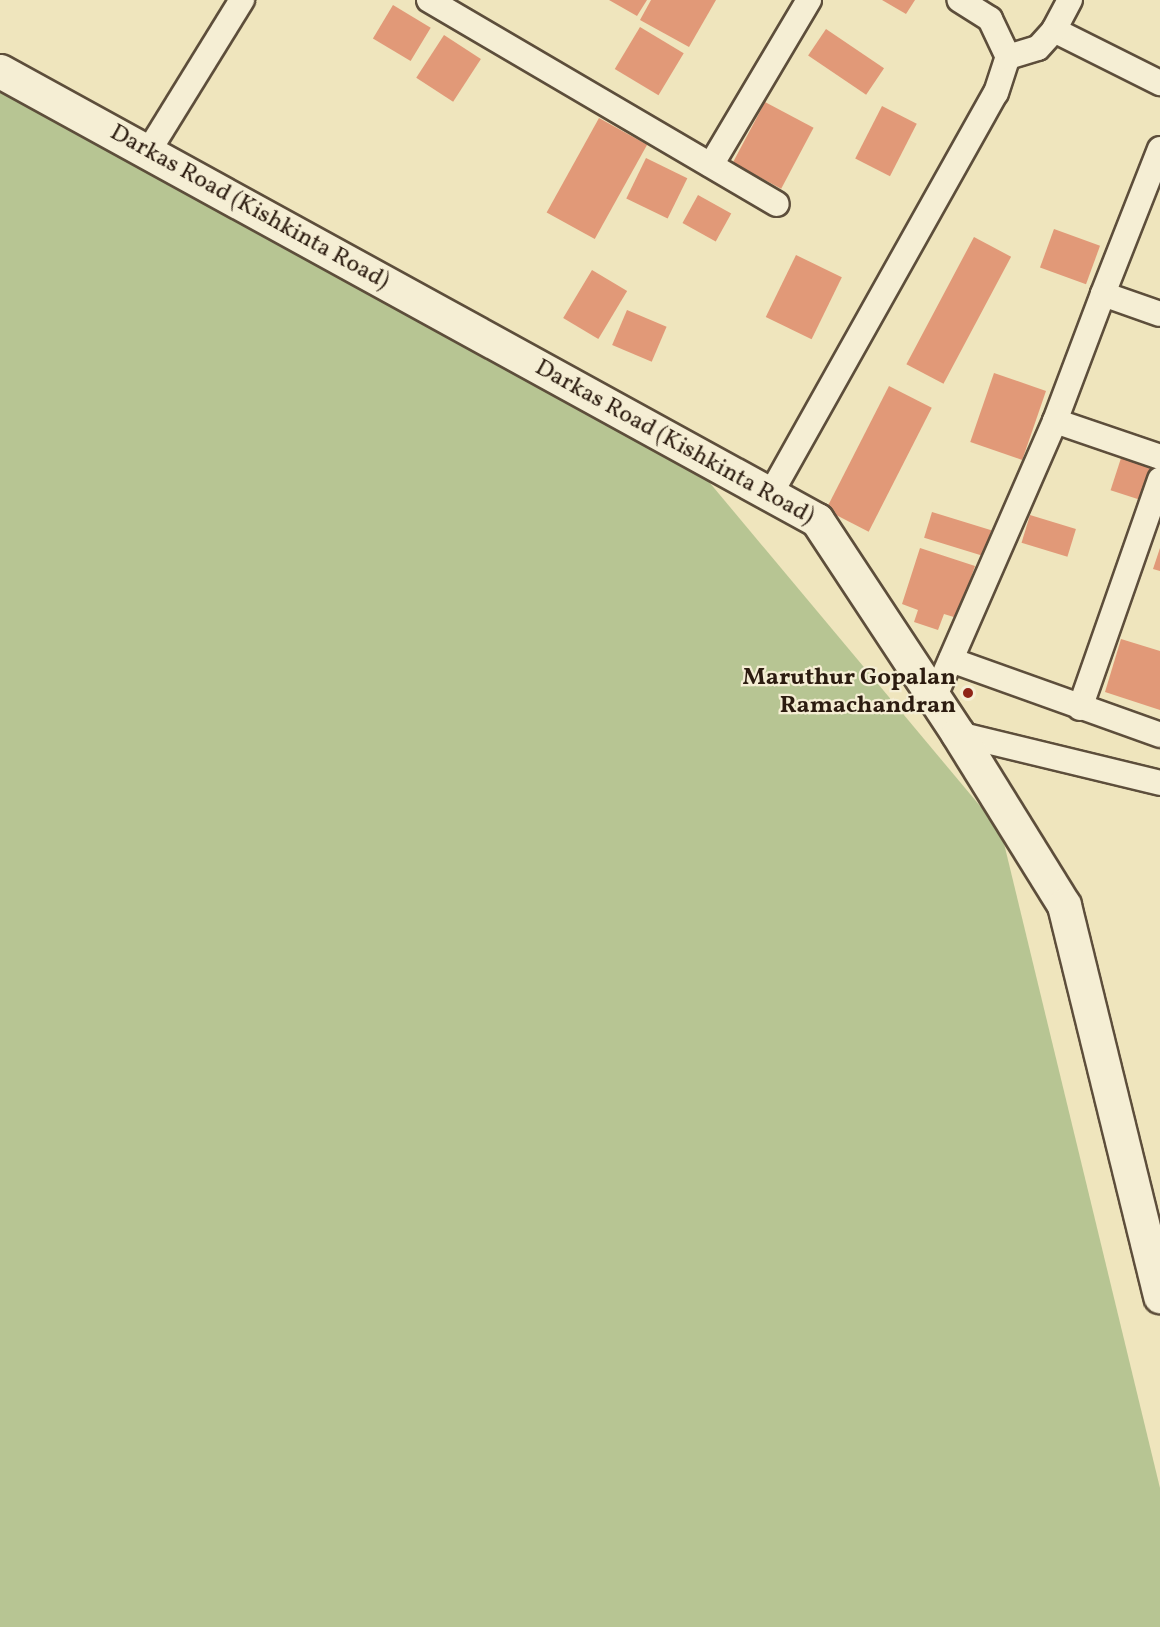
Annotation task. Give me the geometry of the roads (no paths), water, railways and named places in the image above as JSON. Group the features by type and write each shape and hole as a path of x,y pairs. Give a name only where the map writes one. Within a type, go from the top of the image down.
{"main road":[{"name":"Darkas Road (Kishkinta Road)","path":"0,71 817,520 958,734 1064,905 1150,1213 1160,1296"}],"street":[{"path":"148,152 242,0"},
{"path":"429,0 777,204"},
{"path":"711,165 808,0"},
{"path":"770,495 996,93 1008,57 990,19 959,0"},
{"path":"1008,57 1038,48 1054,30 1070,0"},
{"path":"1054,30 1160,83"},
{"path":"934,698 1055,421 1103,294 1154,181 1160,148"},
{"path":"1103,294 1160,314"},
{"path":"1055,421 1160,457"},
{"path":"1080,708 1160,480"},
{"path":"951,660 1160,735"},
{"path":"958,734 1160,783"}],"place":[{"name":"Maruthur Gopalan Ramachandran","path":"968,693"}]}
